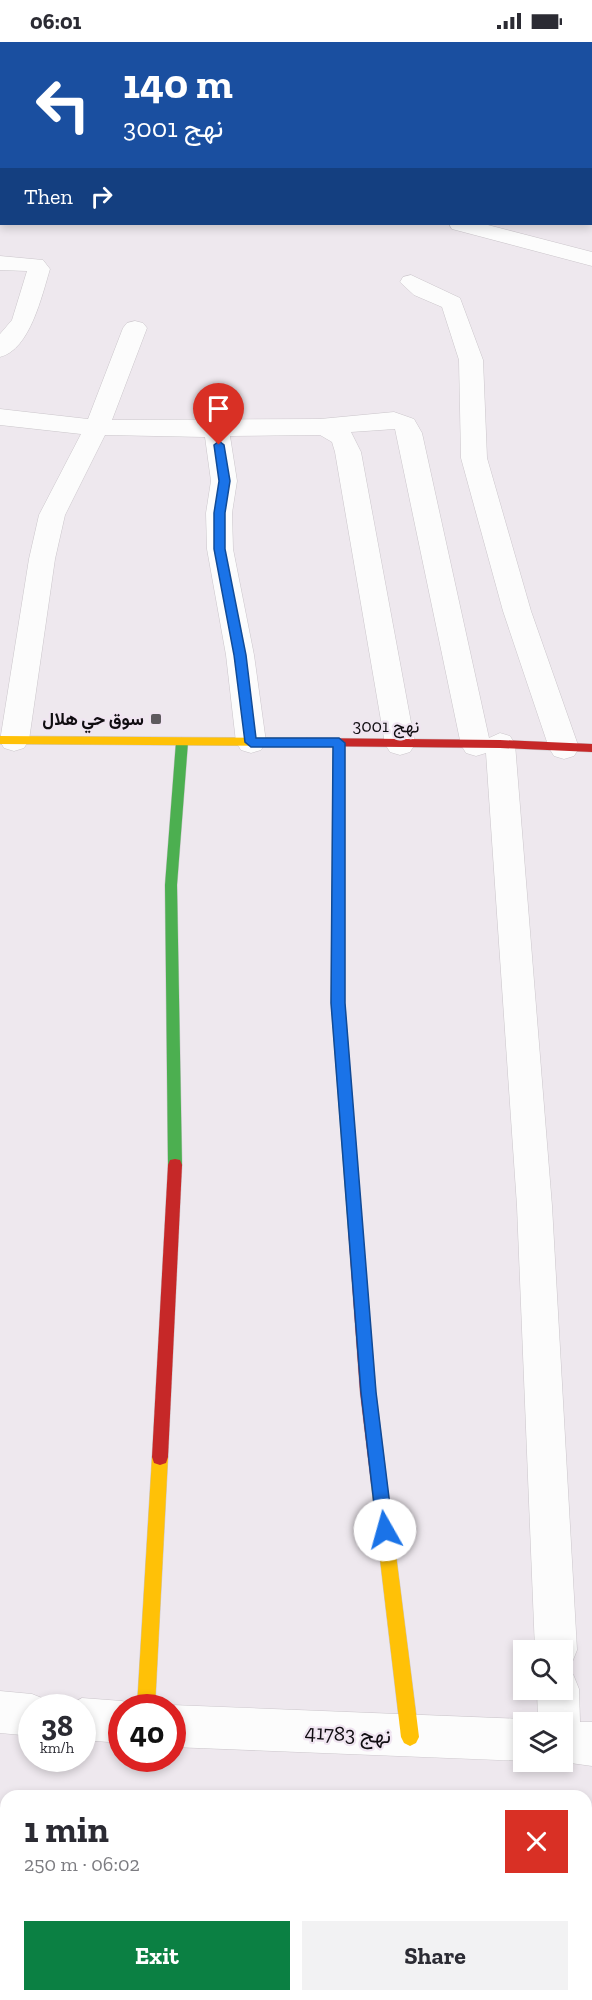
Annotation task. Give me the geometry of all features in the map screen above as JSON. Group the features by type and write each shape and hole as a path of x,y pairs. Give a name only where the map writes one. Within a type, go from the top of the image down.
{"street":[{"path":"468,225 539,234 592,259"},
{"path":"0,263 35,265 39,269 23,321 0,350"},
{"path":"411,282 422,290 452,303 471,360 474,458 517,611 564,748"},
{"path":"7,740 52,514 97,427 135,328"},
{"path":"0,417 97,427 216,429 320,427 394,420 405,424 410,433 488,745 504,846 524,1059 545,1394 556,1640"},
{"path":"320,427 336,431 346,443 400,744"},
{"path":"216,429 224,481 219,513 219,549 240,655 251,742"},
{"name":"نهج 3001","path":"7,740 592,748"},
{"path":"147,1694 176,1152 171,885 182,742"},
{"path":"339,743 338,1003 346,1120 368,1392 410,1737"},
{"path":"0,1712 18,1714"},
{"name":"نهج 41783","path":"186,1726 513,1740"},
{"path":"573,1743 592,1744"}],"traffic: fast":[{"path":"175,1165 171,885 182,742"},
{"path":"339,743 338,1003 355,1228"}],"traffic: slow":[{"path":"0,740 307,742"},
{"path":"147,1694 160,1457"},
{"path":"379,1483 410,1737"}],"traffic: jam":[{"path":"307,742 500,744 592,748"},
{"path":"160,1457 175,1165"},
{"path":"355,1228 368,1392 379,1483"}],"place":[{"name":"سوق حي هلال","path":"156,719"}],"route":[{"path":"219,445 224,481 219,513 219,549 240,655 251,742 339,743 338,1003 368,1392 385,1530"}]}
